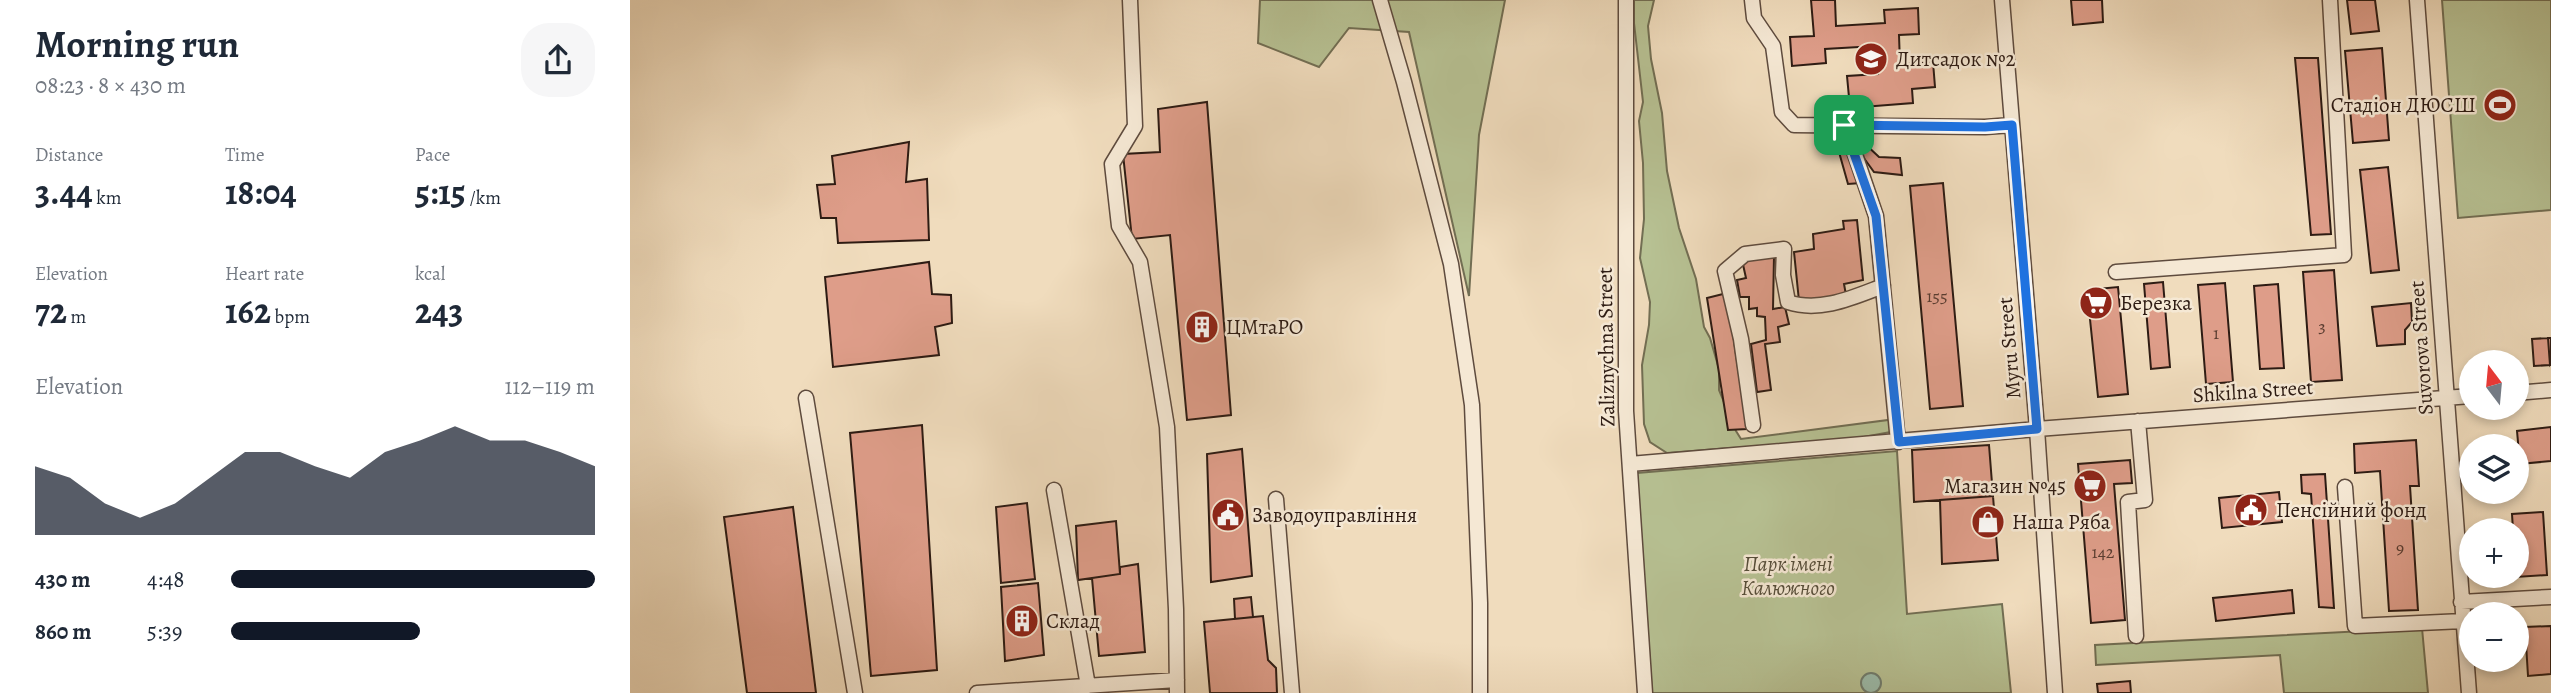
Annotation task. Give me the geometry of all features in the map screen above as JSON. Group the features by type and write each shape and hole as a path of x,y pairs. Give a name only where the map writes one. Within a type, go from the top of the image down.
{"street":[{"path":"977,693 1088,685 1177,686 1167,427 1140,262 1119,226 1112,164 1135,126 1130,0"},
{"path":"1380,0 1451,264 1472,405 1480,603 1480,693"},
{"name":"Zaliznychna Street","path":"1626,0 1626,411 1645,693"},
{"path":"1752,0 1754,18 1773,46 1782,112 1794,125 2012,125"},
{"name":"Myru Street","path":"2001,0 2037,429 2055,693"},
{"path":"2116,272 2344,255 2330,0"},
{"name":"Suvorova Street","path":"2417,0 2461,602"},
{"path":"1844,125 1876,216 1899,442"},
{"path":"1753,425 1741,339 1725,271 1745,254 1784,249 1783,275 1788,302 1802,307 1843,301 1883,286"},
{"path":"2529,392 2551,390"},
{"name":"Shkilna Street","path":"1630,464 2459,397"},
{"path":"806,398 855,693"},
{"path":"2136,635 2128,502 2145,500 2138,421"},
{"path":"2345,487 2355,626 2459,621"},
{"path":"1054,490 1088,685"},
{"path":"1276,499 1292,693"},
{"path":"2461,602 2551,597"},
{"name":"Suvorova Street","path":"2467,672 2469,693"}],"green space":[{"path":"1260,0 1505,0 1479,135 1469,296 1409,32 1349,28 1319,67 1258,43"},
{"path":"1634,0 1654,0 1648,26 1651,59 1662,113 1667,171 1679,228 1696,279 1704,327 1719,369 1719,390 1736,431 1741,439 1896,419 1896,431 1815,446 1667,453 1650,442 1644,424 1642,365 1650,302 1640,258 1644,219 1639,121 1643,102"},
{"name":"Стадіон ДЮСШ","path":"2442,0 2551,0 2551,210 2458,218"},
{"name":"Парк імені Калюжного","path":"1897,451 1907,614 2002,604 2011,693 1652,693 1637,473"},
{"path":"2422,628 2428,693 2284,693 2280,655 2096,665 2095,645"}],"shaded area":[{"path":"1871,673 1878,676 1881,683 1878,690 1871,693 1864,690 1861,683 1864,676"}],"building":[{"path":"1811,0 1835,0 1836,26 1885,23 1884,10 1918,8 1919,34 1899,35 1900,64 1933,62 1935,87 1912,89 1913,103 1850,108 1847,76 1878,74 1876,46 1825,49 1826,63 1792,66 1790,37 1814,36"},
{"path":"2071,0 2102,0 2103,22 2073,25"},
{"path":"2347,0 2375,0 2379,31 2351,34"},
{"path":"2382,48 2389,140 2353,143 2345,51"},
{"path":"2295,58 2318,58 2331,234 2311,235"},
{"name":"ЦМтаРО","path":"1207,102 1231,415 1187,420 1170,235 1132,239 1123,154 1160,152 1158,109"},
{"path":"909,142 906,182 927,179 929,240 838,243 836,218 821,218 817,185 835,184 832,156"},
{"path":"1863,142 1879,157 1900,158 1902,175 1874,172 1858,150"},
{"path":"1851,150 1861,183 1848,184 1839,152"},
{"path":"2388,167 2399,270 2371,273 2360,170"},
{"path":"1943,183 1963,406 1930,409 1910,186"},
{"path":"1857,220 1863,280 1844,284 1846,295 1799,301 1794,252 1814,249 1813,234 1844,229 1843,221"},
{"path":"1774,256 1773,309 1785,307 1789,324 1778,327 1780,342 1765,344 1771,390 1757,392 1751,344 1766,340 1765,317 1757,316 1757,308 1749,309 1749,297 1740,297 1737,280 1746,278 1742,260"},
{"path":"929,262 932,294 951,295 952,323 935,327 939,355 833,367 825,277"},
{"path":"2334,270 2342,380 2311,382 2303,272"},
{"path":"2163,282 2170,367 2151,369 2144,284"},
{"path":"2225,283 2233,382 2206,384 2198,285"},
{"path":"2278,284 2284,368 2260,369 2254,286"},
{"path":"2118,287 2128,394 2098,397 2087,290"},
{"path":"1727,293 1747,429 1728,430 1707,298"},
{"path":"2411,303 2412,322 2405,330 2405,344 2377,346 2372,307"},
{"path":"2548,338 2550,365 2534,366 2532,339"},
{"path":"2548,338 2551,338 2550,365"},
{"path":"922,425 937,670 871,676 850,433"},
{"path":"2551,427 2551,461 2529,463 2529,434 2517,434 2517,431"},
{"path":"2416,440 2419,486 2410,486 2418,610 2389,611 2380,471 2355,473 2354,444"},
{"path":"1989,445 1993,496 1914,502 1912,450"},
{"name":"Заводоуправління","path":"1242,449 1252,576 1211,582 1207,454"},
{"path":"2130,460 2132,483 2114,484 2125,620 2091,623 2078,464"},
{"path":"2325,474 2334,608 2319,607 2311,494 2302,493 2301,475"},
{"name":"Пенсійний фонд","path":"2279,492 2282,522 2222,528 2219,498"},
{"path":"1993,496 1998,560 1942,564 1940,500"},
{"name":"Склад","path":"1027,503 1035,579 1001,583 996,507"},
{"path":"793,507 816,693 747,693 724,517"},
{"path":"2543,512 2547,575 2529,576 2529,518 2512,518 2512,514"},
{"path":"1116,521 1120,574 1078,580 1076,526"},
{"path":"1138,564 1145,652 1099,656 1092,578 1120,574 1120,567"},
{"name":"Склад","path":"1038,583 1044,655 1005,661 1001,587"},
{"path":"2292,590 2294,613 2216,621 2213,598"},
{"path":"1251,597 1253,617 1235,619 1234,599"},
{"path":"1263,616 1268,660 1276,668 1277,693 1210,693 1204,622"},
{"path":"2551,626 2551,674 2528,676 2529,627"},
{"path":"2130,681 2131,693 2098,693 2097,684"}],"place":[{"name":"Дитсадок №2","path":"1871,59"},
{"name":"Стадіон ДЮСШ","path":"2500,105"},
{"name":"Березка","path":"2096,303"},
{"name":"ЦМтаРО","path":"1202,327"},
{"name":"Магазин №45","path":"2090,486"},
{"name":"Пенсійний фонд","path":"2251,510"},
{"name":"Заводоуправління","path":"1228,515"},
{"name":"Наша Ряба","path":"1988,522"},
{"name":"Склад","path":"1022,621"}],"route":[{"path":"1844,125 2012,125 2037,429 1899,442 1876,216 1844,125"}]}
